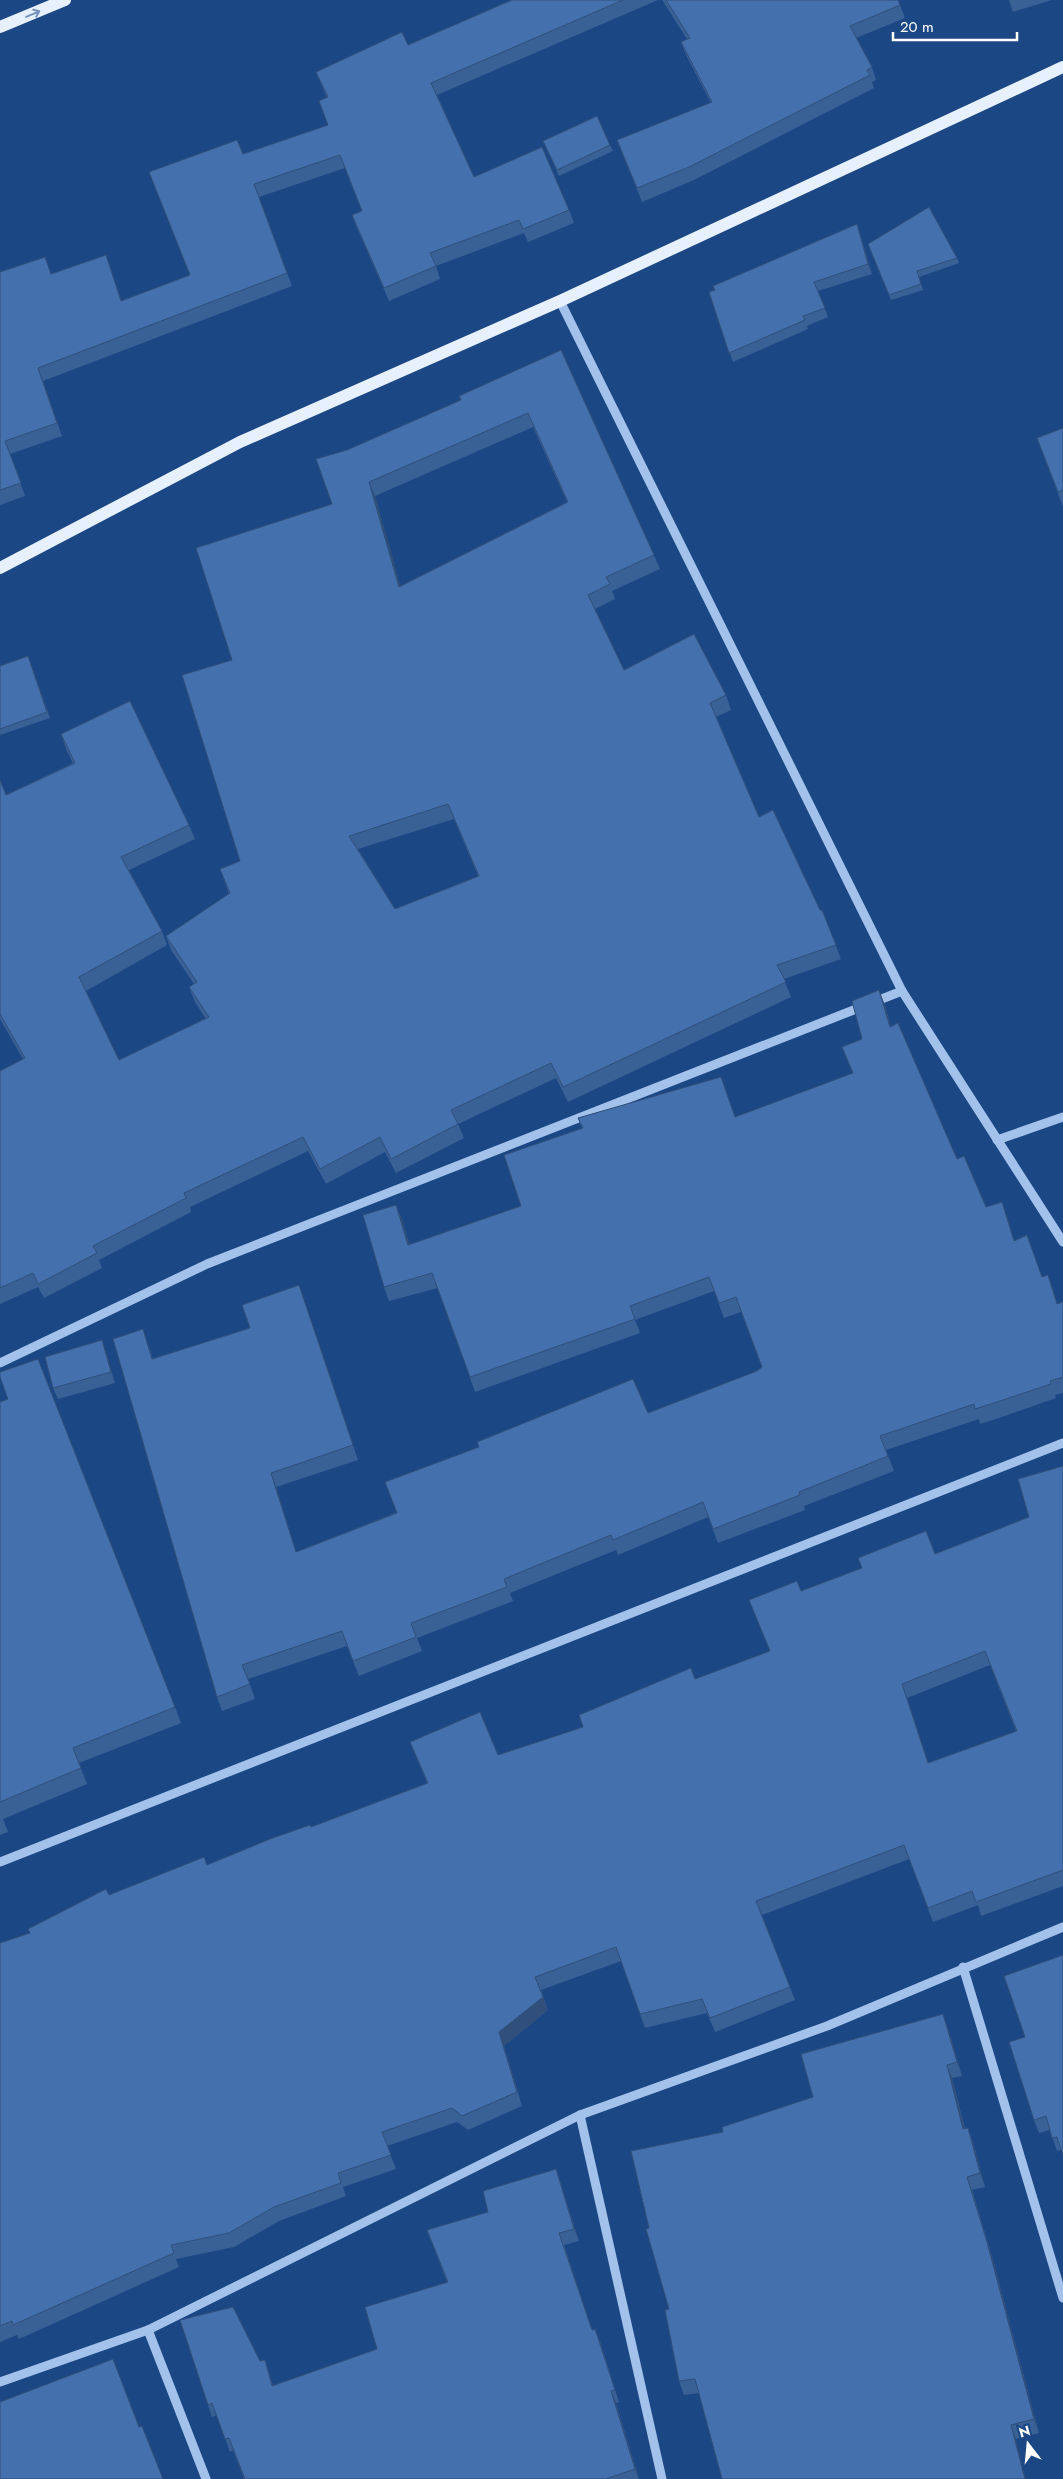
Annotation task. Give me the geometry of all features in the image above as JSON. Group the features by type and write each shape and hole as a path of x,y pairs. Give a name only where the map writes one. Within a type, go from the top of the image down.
{"main road":[{"path":"0,27 65,0"},
{"path":"0,568 240,442 560,301 1063,67"}],"street":[{"path":"560,301 902,991 1063,1242"},
{"path":"0,1363 207,1264 902,991"},
{"path":"997,1140 1063,1117"},
{"path":"0,1862 1063,1443"},
{"path":"0,2382 148,2330 580,2114 827,2026 963,1967 1063,1927"},
{"path":"963,1967 1063,2298"},
{"path":"580,2114 662,2479"},
{"path":"148,2330 206,2479"}],"building":[{"path":"512,0 623,0 431,83 474,177 542,147 569,210 523,229 519,220 430,253 436,266 384,288 352,215 362,211 340,155 254,184 287,273 38,368 57,423 5,441 21,483 0,490 0,272 45,257 51,274 106,255 121,301 190,275 149,172 237,140 243,154 328,125 319,101 328,97 316,72 402,32 408,45"},
{"path":"666,0 898,0 900,5 850,26 872,67 867,70 870,75 689,167 637,188 617,140 712,102 681,42 690,38"},
{"path":"597,116 610,145 557,170 543,141"},
{"path":"929,207 957,258 917,271 921,284 889,295 868,244"},
{"path":"857,224 868,264 814,282 825,308 803,316 805,320 729,353 709,292 715,290 713,286"},
{"path":"561,350 654,555 606,577 610,584 588,595 624,670 694,634 726,695 710,703 759,817 773,810 820,910 822,910 836,945 777,965 786,982 563,1087 551,1063 451,1110 458,1124 391,1159 380,1137 320,1169 303,1137 184,1193 186,1198 93,1246 97,1253 38,1284 33,1273 0,1288 0,1071 25,1058 0,1014 0,780 6,795 75,763 61,734 130,701 189,825 121,857 162,931 79,977 119,1060 209,1017 189,987 197,982 166,936 230,893 220,869 240,861 182,675 232,660 196,548 332,504 316,459 347,450 461,400 459,396","holes":["528,413 568,502 399,587 369,482","448,804 479,876 395,909 349,836"]},
{"path":"1063,428 1063,490 1058,492 1037,438"},
{"path":"28,656 47,712 0,729 0,666"},
{"path":"879,990 890,1027 898,1023 957,1159 964,1156 986,1207 1002,1202 1014,1241 1027,1235 1042,1277 1048,1275 1057,1304 1063,1302 1063,1377 1050,1381 1051,1384 994,1403 975,1409 974,1404 880,1436 888,1456 799,1492 800,1495 713,1529 703,1502 613,1540 611,1535 504,1579 507,1587 411,1623 416,1637 353,1661 342,1631 242,1665 250,1684 217,1697 113,1339 143,1329 152,1359 250,1328 242,1305 299,1285 353,1445 271,1473 296,1552 397,1513 385,1482 479,1447 477,1442 633,1379 648,1413 757,1371 762,1367 736,1297 719,1303 709,1277 630,1306 635,1319 470,1377 432,1273 384,1287 363,1215 396,1205 408,1245 521,1206 504,1155 583,1128 578,1118 721,1077 735,1117 853,1073 842,1047 862,1039 852,1001"},
{"path":"102,1340 111,1372 53,1388 45,1357"},
{"path":"38,1359 175,1707 73,1748 81,1768 0,1802 0,1402 8,1399 0,1372"},
{"path":"1063,1466 1063,1870 976,1902 972,1891 928,1908 904,1845 756,1901 790,1987 710,2018 702,1999 640,2014 616,1947 535,1977 543,1997 499,2032 517,2092 462,2116 452,2108 382,2132 391,2155 338,2173 341,2183 274,2207 229,2233 171,2245 174,2253 13,2325 12,2321 0,2326 0,1943 30,1933 28,1929 106,1889 109,1895 204,1857 207,1865 270,1839 310,1825 311,1827 428,1783 410,1742 480,1712 498,1755 583,1727 579,1715 691,1668 695,1679 770,1651 749,1600 797,1581 801,1591 862,1568 858,1558 926,1531 935,1554 1029,1517 1018,1479","holes":["985,1651 1017,1731 928,1763 902,1684"]},
{"path":"1063,1955 1063,2155 1057,2137 1052,2138 1046,2116 1034,2120 1009,2042 1025,2037 1004,1976"},
{"path":"943,2014 957,2062 947,2065 963,2129 968,2128 980,2173 967,2177 987,2242 1034,2419 1011,2425 1025,2479 722,2479 695,2379 679,2381 665,2310 669,2309 646,2229 649,2228 631,2151 723,2132 722,2127 813,2097 801,2054"},
{"path":"556,2169 574,2229 559,2233 592,2330 595,2329 615,2390 611,2391 635,2469 606,2479 245,2479 229,2438 225,2439 212,2403 208,2405 180,2320 233,2307 260,2361 265,2360 272,2386 377,2349 365,2307 448,2282 427,2230 488,2212 483,2191"},
{"path":"113,2359 139,2427 142,2426 163,2479 0,2479 0,2402"}]}
